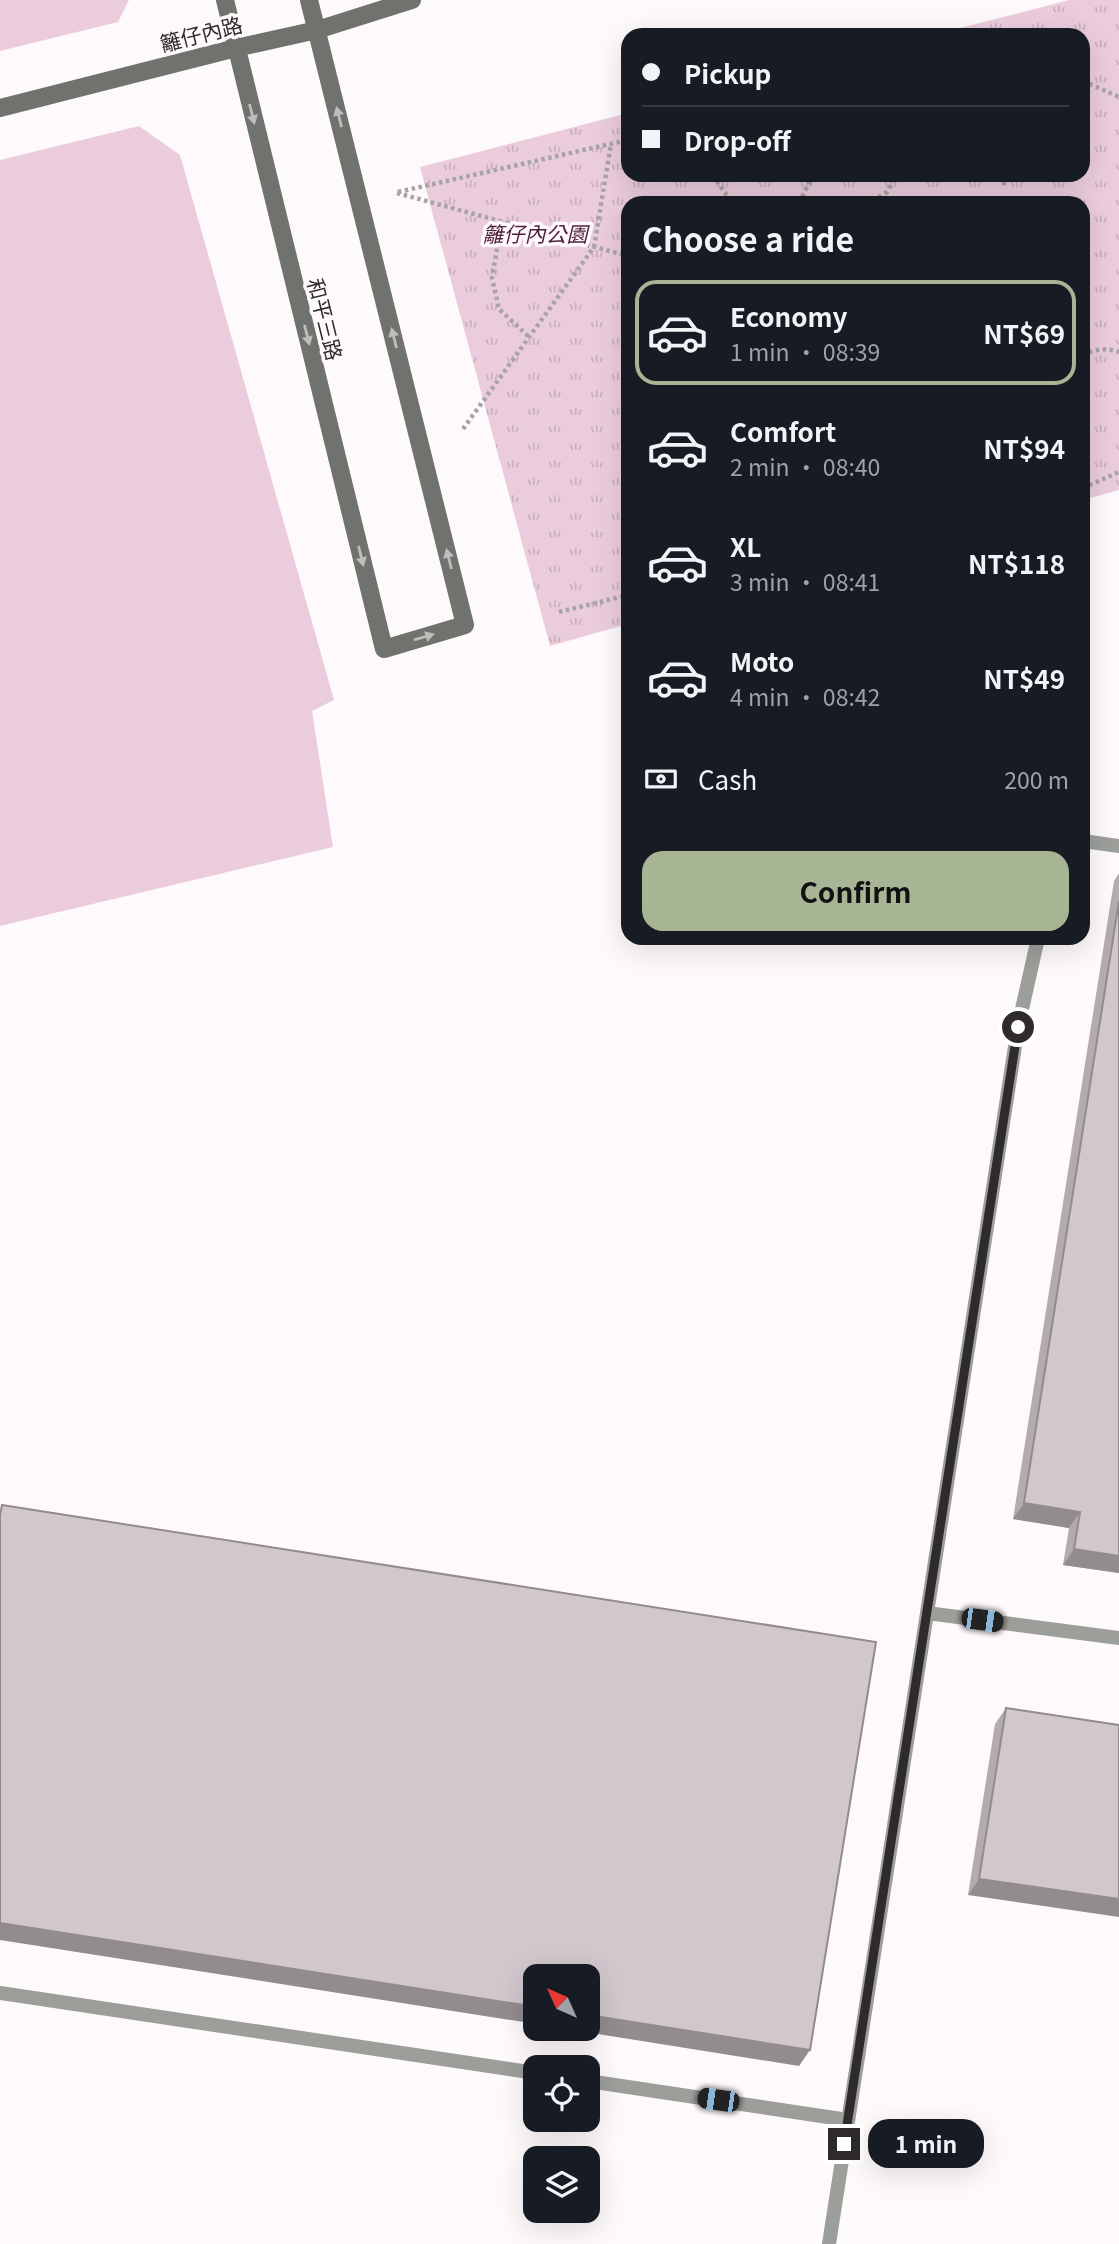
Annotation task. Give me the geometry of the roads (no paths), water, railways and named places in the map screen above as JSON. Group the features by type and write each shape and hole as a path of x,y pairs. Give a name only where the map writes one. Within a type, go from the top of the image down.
{"street":[{"name":"和平三路","path":"225,0 384,649 465,625 317,30"},
{"path":"309,0 317,30"},
{"name":"籬仔內路","path":"0,108 317,30 412,0"}],"lane":[{"path":"1090,842 1119,846"},
{"path":"829,2244 1018,1027 1036,945"},
{"path":"927,1613 1119,1638"},
{"path":"0,1993 523,2071"},
{"path":"600,2083 848,2120"}],"park label":[{"name":"籬仔內公園","path":"535,233"}]}
